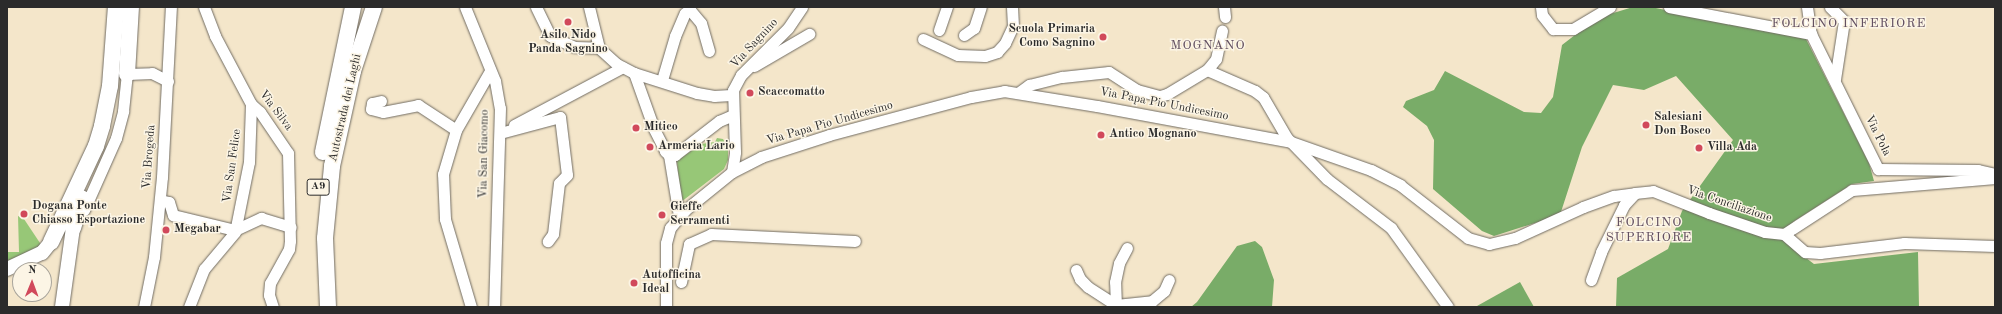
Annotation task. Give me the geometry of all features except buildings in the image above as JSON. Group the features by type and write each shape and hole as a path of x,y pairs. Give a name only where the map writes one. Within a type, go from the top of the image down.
{"highway":[{"path":"51,242 70,205 96,146 106,109 116,7"},
{"path":"73,228 78,206 101,157 114,115 124,7"},
{"path":"127,74 131,7"},
{"name":"Autostrada dei Laghi","path":"328,307 325,238 329,188 337,140 353,7"},
{"name":"Autostrada dei Laghi","path":"317,307 314,244 317,199 346,69 374,7"}],"main road":[{"path":"62,307 73,228"},
{"path":"7,269 42,253 51,242"}],"street":[{"name":"Via Brogeda","path":"144,307 154,257 160,200 168,81 170,7"},
{"name":"Via Silva","path":"204,7 216,36 251,104 260,112 288,153 287,189 291,227 289,249 270,283 269,295 273,307"},
{"name":"Via San Giacomo","path":"465,7 493,76 500,108 494,307"},
{"path":"470,307 449,236 444,205 443,174 456,130 493,76 496,74 472,7"},
{"path":"536,7 550,36 575,47 599,48"},
{"path":"589,7 599,48 622,67 634,73 662,80 705,95 732,95 734,141 736,152 732,172"},
{"name":"Via Sagnino","path":"732,95 745,70 788,28 802,7"},
{"path":"940,30 947,7"},
{"path":"964,35 974,28 981,7"},
{"path":"923,39 958,55 984,56 997,52 1005,43 1013,26 1012,7"},
{"path":"1541,7 1542,15 1552,29 1573,29 1610,7"},
{"path":"1669,7 1811,34"},
{"name":"Via Pola","path":"1807,7 1811,34 1878,168 1978,170 1995,174"},
{"path":"1830,7 1844,21 1835,80"},
{"path":"662,80 675,36 685,13 690,10 701,23 709,51"},
{"path":"1018,93 1029,85 1062,77 1109,72 1137,90 1160,96 1167,94 1207,70 1216,60 1222,31"},
{"path":"745,70 809,34"},
{"path":"500,133 622,67"},
{"path":"1207,70 1255,91 1263,97 1278,125 1291,142 1327,179 1391,228 1448,307"},
{"path":"73,228 105,167 116,138 123,110 127,74 152,73 168,81"},
{"path":"634,73 654,130 663,149 670,155 679,216"},
{"name":"Via Papa Pio Undicesimo","path":"666,307 666,237 679,216 732,172 761,157 829,135 985,94 1004,91 1291,142 1383,176 1400,185 1468,238 1489,244 1503,243 1582,207 1614,196 1635,193"},
{"path":"381,102 372,103 371,109 383,112 418,105 456,130"},
{"name":"Via San Felice","path":"235,231 249,162 251,104"},
{"path":"670,155 675,155 707,132 719,121 733,115"},
{"path":"500,133 560,117 567,175 559,183 553,234 548,241"},
{"path":"707,132 725,131 734,141"},
{"name":"Via Conciliazione","path":"1635,193 1653,191 1709,213 1765,232 1784,234 1852,190 1995,178"},
{"path":"1591,280 1601,252 1624,205 1635,193"},
{"path":"160,200 169,202 173,215 235,231"},
{"path":"189,307 204,269 235,231 261,218 291,227"},
{"path":"681,282 689,244 711,234 855,242"},
{"path":"1784,234 1805,252 1820,253 1904,243 1995,246"},
{"path":"1116,306 1115,282 1119,263 1126,248"},
{"path":"1076,270 1080,279 1088,287 1116,306 1152,301 1164,291 1169,280"}],"green space":[{"path":"1633,7 1651,7 1806,39 1869,163 1874,181 1852,184 1793,222 1785,242 1814,264 1918,252 1919,307 1616,307 1617,278 1668,249 1682,211 1733,140 1676,76 1644,90 1613,85 1582,147 1560,215 1494,236 1482,231 1433,189 1434,140 1427,126 1403,107 1406,101 1434,90 1445,71 1524,112 1541,113 1553,97 1562,45 1597,18"},
{"path":"717,138 723,139 728,148 728,160 724,169 681,202 677,161 701,144 715,142"},
{"path":"18,216 24,219 42,246 7,265 7,252 19,252"},
{"path":"1255,241 1262,247 1274,280 1272,307 1191,307 1197,302 1237,246"},
{"path":"1520,282 1534,307 1477,306"}],"place":[{"name":"Asilo Nido Panda Sagnino","path":"568,22"},
{"name":"Scuola Primaria Como Sagnino","path":"1103,37"},
{"name":"Scaccomatto","path":"750,93"},
{"name":"Salesiani Don Bosco","path":"1646,125"},
{"name":"Mitico","path":"636,128"},
{"name":"Antico Mognano","path":"1101,135"},
{"name":"Armeria Lario","path":"650,147"},
{"name":"Villa Ada","path":"1699,148"},
{"name":"Dogana Ponte Chiasso Esportazione","path":"24,214"},
{"name":"Gieffe Serramenti","path":"662,215"},
{"name":"Megabar","path":"166,230"},
{"name":"Autofficina Ideal","path":"634,283"}],"district":[{"name":"FOLCINO INFERIORE","path":"1849,24"},
{"name":"MOGNANO","path":"1208,46"},
{"name":"FOLCINO SUPERIORE","path":"1649,232"}]}
